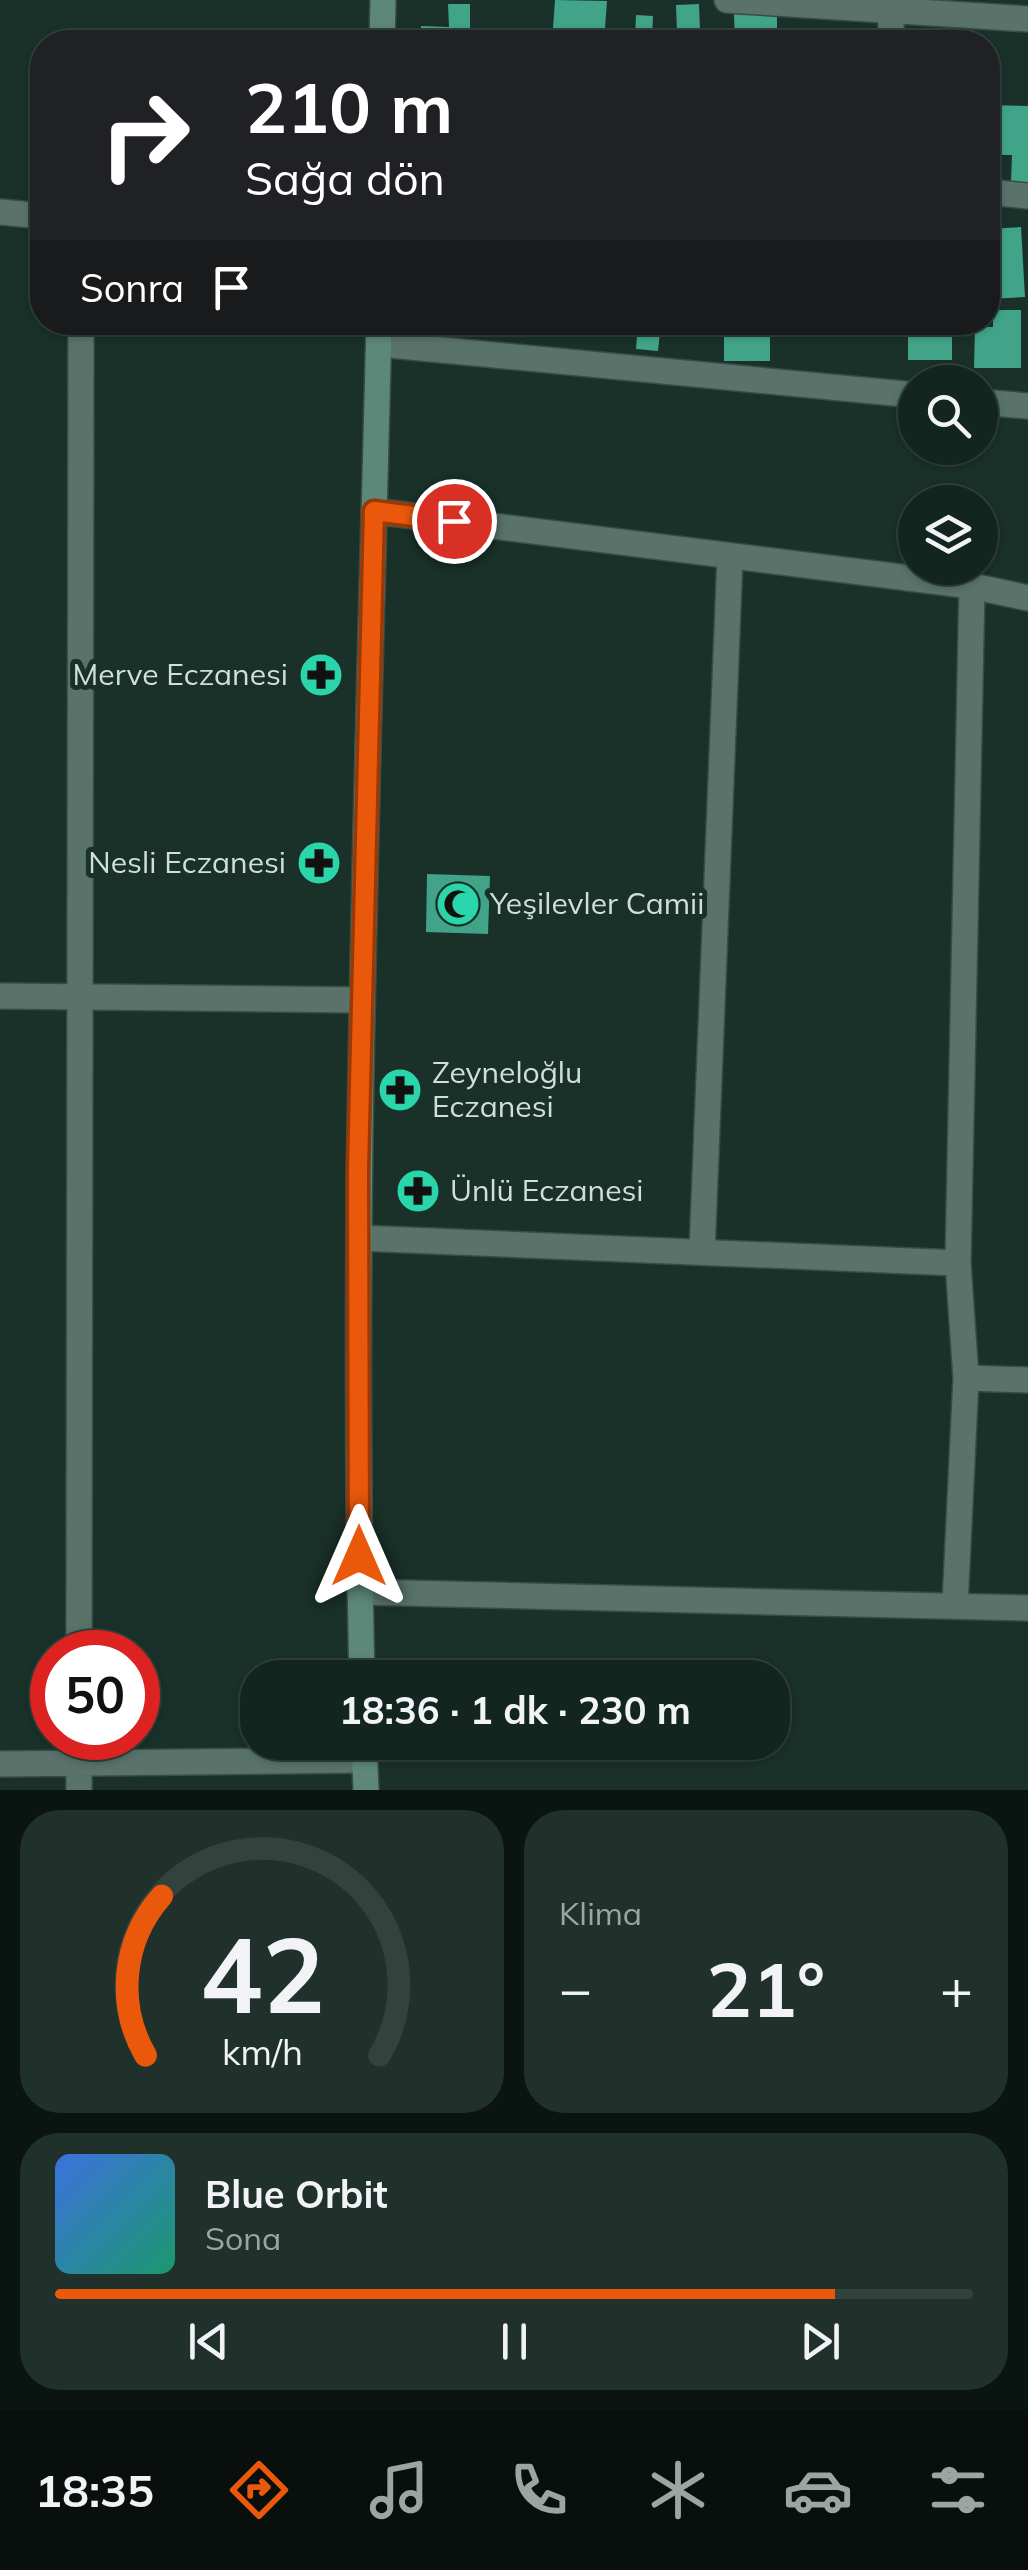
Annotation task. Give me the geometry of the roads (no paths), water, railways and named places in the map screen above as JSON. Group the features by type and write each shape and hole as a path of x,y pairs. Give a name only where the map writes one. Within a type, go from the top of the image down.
{"main road":[{"path":"382,0 382,30"},
{"path":"362,1660 358,1238 379,335"},
{"path":"364,1760 366,1790"}],"street":[{"path":"728,0 1028,19"},
{"path":"890,10 892,30"},
{"path":"1000,193 1028,196"},
{"path":"0,212 30,215"},
{"path":"79,1630 80,335"},
{"path":"396,335 898,393"},
{"path":"998,404 1028,406"},
{"path":"374,511 972,586 1028,598"},
{"path":"702,1252 730,556"},
{"path":"955,1605 966,1378 958,1263 972,586"},
{"path":"0,996 362,1000"},
{"path":"358,1238 958,1263"},
{"path":"966,1378 1028,1380"},
{"path":"360,1592 1028,1608"},
{"path":"0,1764 79,1777 265,1760"}],"place":[{"name":"Merve Eczanesi","path":"321,675"},
{"name":"Nesli Eczanesi","path":"319,863"},
{"name":"Yeşilevler Camii","path":"458,904"},
{"name":"Zeyneloğlu Eczanesi","path":"400,1090"},
{"name":"Ünlü Eczanesi","path":"418,1191"}]}
